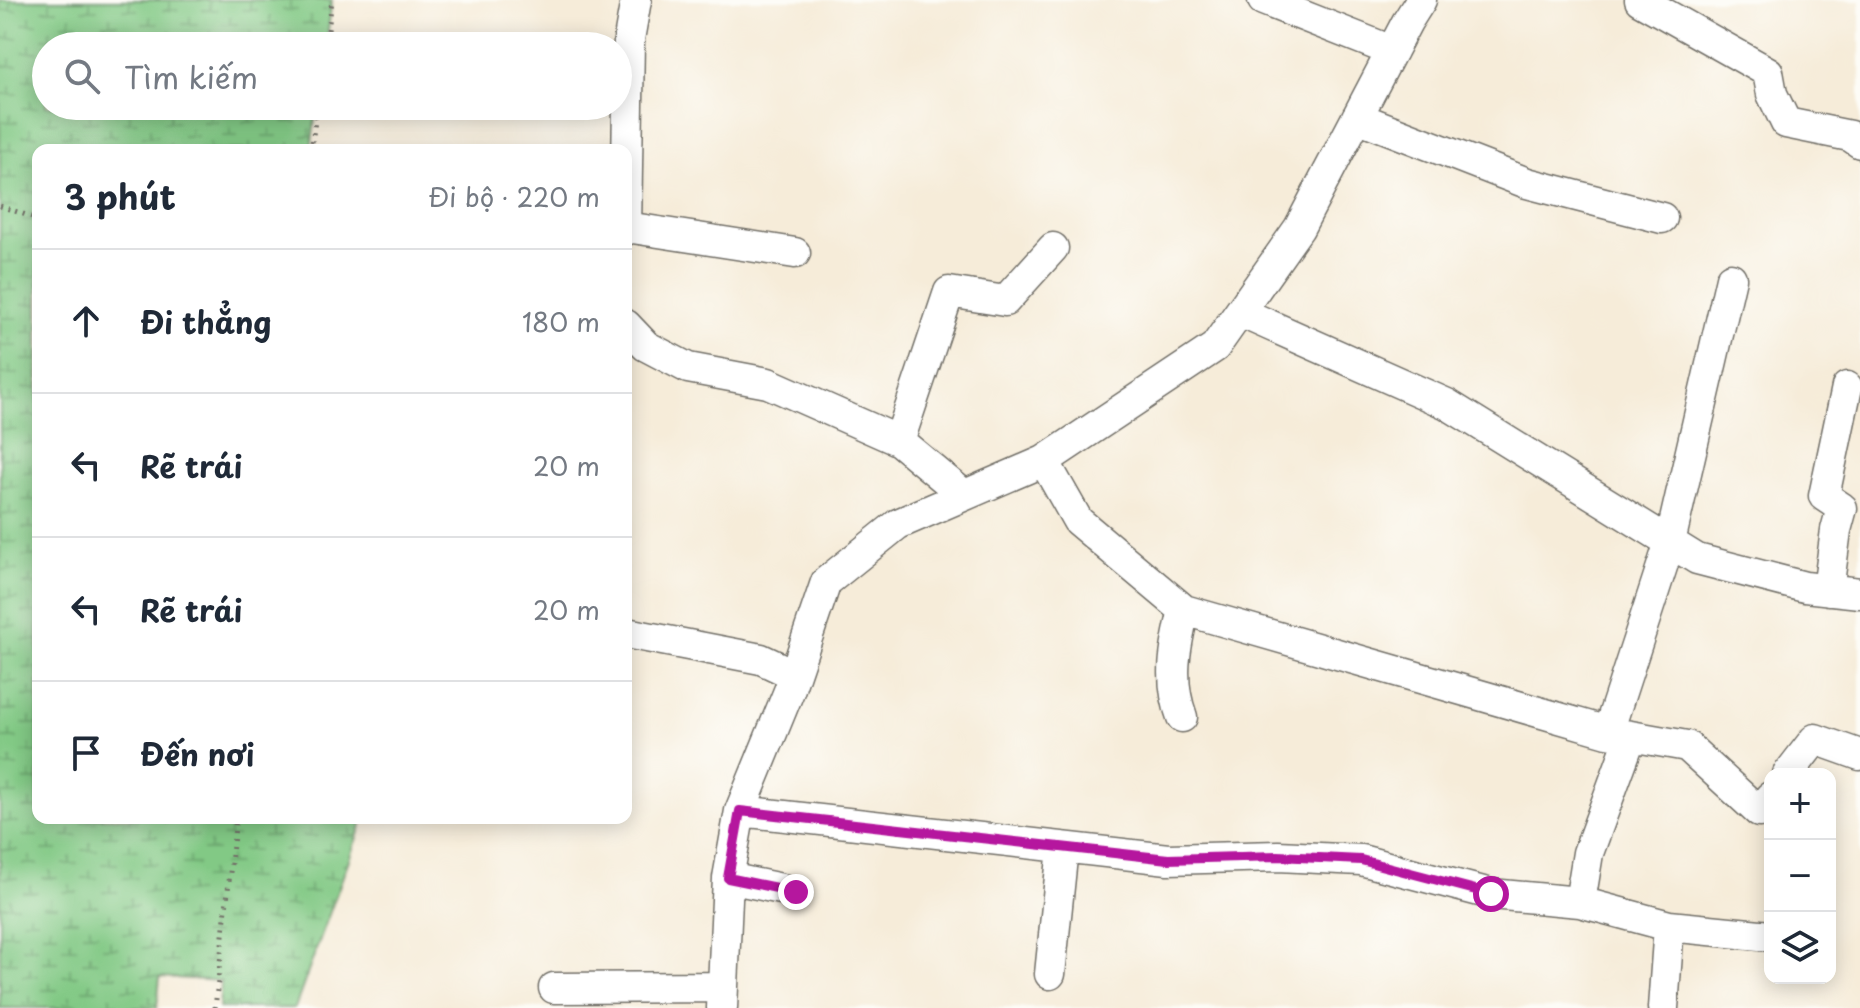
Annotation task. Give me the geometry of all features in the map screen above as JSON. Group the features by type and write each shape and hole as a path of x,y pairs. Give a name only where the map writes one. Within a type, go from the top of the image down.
{"street":[{"path":"630,32 636,0"},
{"path":"1263,0 1392,51"},
{"path":"554,988 722,998 728,878 740,811 789,691 826,582 898,524 1044,461 1215,347 1299,228 1421,0"},
{"path":"1640,0 1768,72 1772,94 1786,123 1850,136 1860,143"},
{"path":"1357,117 1527,183 1662,218"},
{"path":"627,144 628,120"},
{"path":"632,229 795,253"},
{"path":"899,441 949,292 1005,301 1053,248"},
{"path":"1580,902 1588,853 1670,542 1731,278"},
{"path":"1240,312 1447,404 1697,559 1805,587 1860,593"},
{"path":"632,331 646,346 688,368 768,383 899,441 964,495"},
{"path":"1828,590 1836,530 1851,510 1824,496 1847,387"},
{"path":"1044,461 1078,521 1184,610 1619,734 1687,746 1759,812 1764,805"},
{"path":"1182,717 1172,677 1184,610"},
{"path":"632,634 761,659 793,674"},
{"path":"1793,768 1815,739 1860,755"},
{"path":"740,811 1168,859 1278,856 1361,860 1491,894 1580,902 1669,926 1764,935"},
{"path":"1050,974 1063,848"},
{"path":"728,878 796,892"},
{"path":"1663,1008 1669,926"}],"path":[{"path":"328,32 332,0"},
{"path":"312,144 315,120"},
{"path":"0,206 32,217"},
{"path":"215,1008 235,824"}],"green space":[{"path":"0,0 332,0 328,32 32,32 32,120 315,120 312,144 32,144 32,824 362,824 295,1008 219,1008 221,981 160,977 157,1008 0,1008"}],"route":[{"path":"796,892 728,878 740,811 1168,859 1278,856 1361,860 1491,894"}]}
